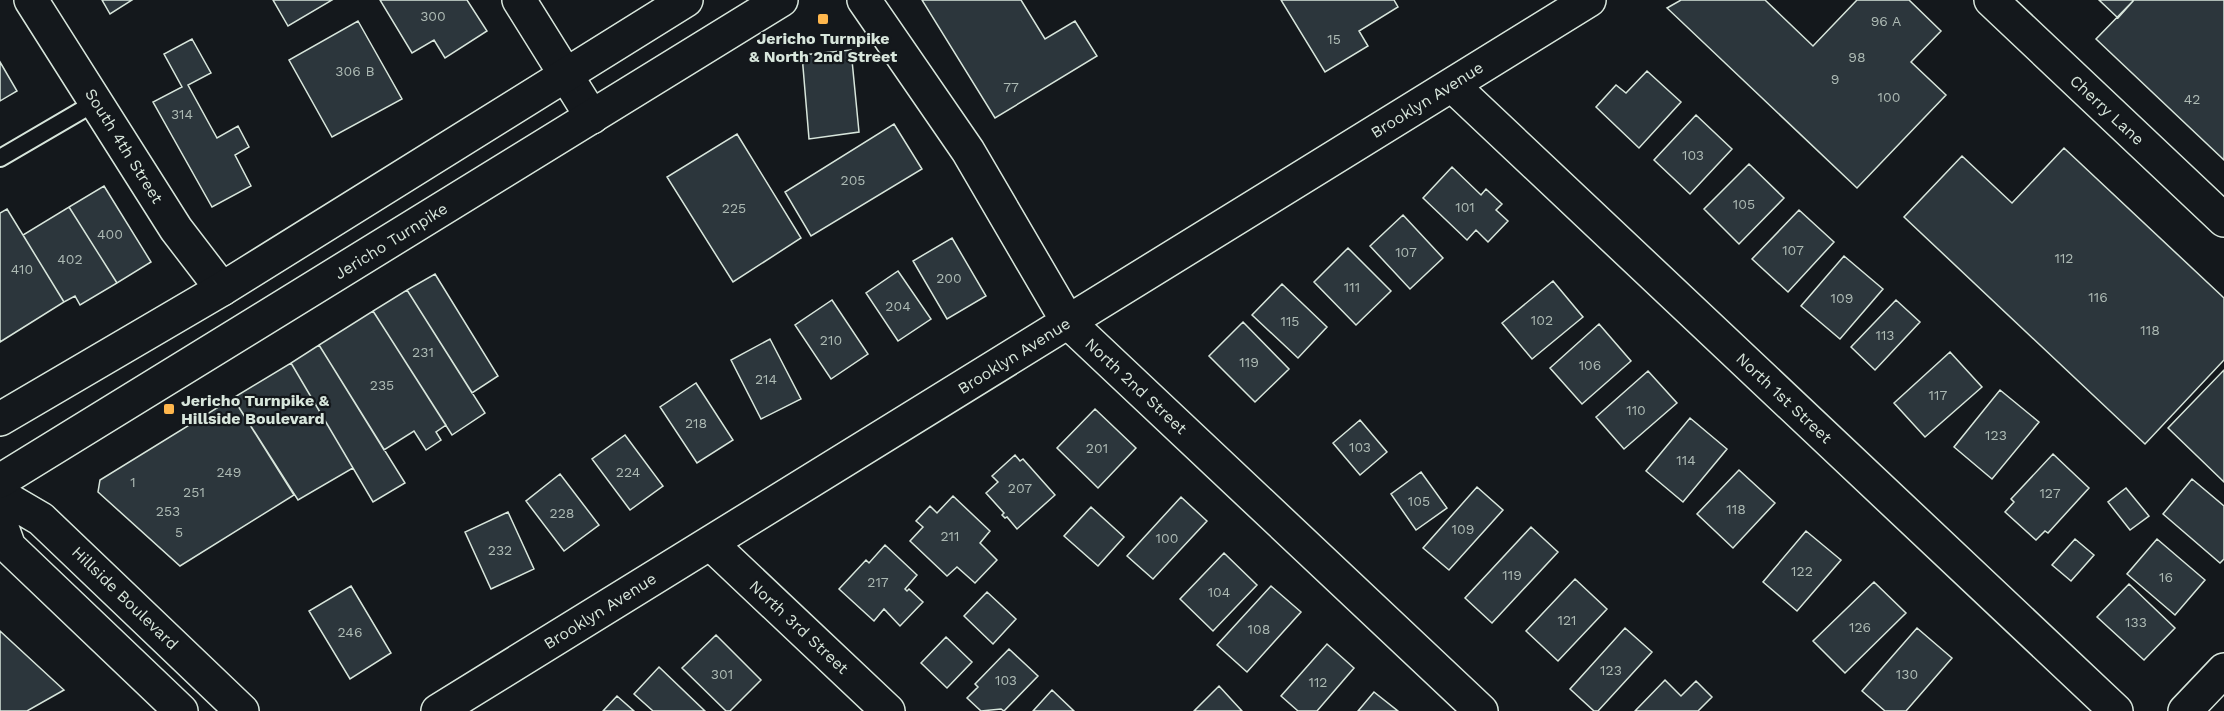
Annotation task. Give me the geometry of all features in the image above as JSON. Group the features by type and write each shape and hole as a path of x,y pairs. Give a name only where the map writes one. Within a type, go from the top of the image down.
{"street":[{"name":"South 4th Street","path":"31,0 176,229 222,289"},
{"path":"519,0 592,117"},
{"path":"0,419 222,289 686,0"},
{"name":"Jericho Turnpike","path":"0,481 781,0"},
{"name":"North 2nd Street","path":"864,0 968,150 1068,322 1482,711"},
{"name":"Brooklyn Avenue","path":"438,711 1589,0"},
{"name":"Cherry Lane","path":"1991,0 2224,220"},
{"name":"North 1st Street","path":"1452,85 2116,711"},
{"name":"Hillside Boulevard","path":"0,495 41,519 242,711"},
{"path":"0,522 9,547 181,711"},
{"name":"North 3rd Street","path":"710,543 888,711"},
{"path":"2185,711 2224,670"}],"lane":[{"path":"0,158 96,102"}],"building":[{"path":"102,0 132,0 110,14"},
{"path":"273,0 332,0 288,26"},
{"path":"380,0 467,0 487,31 445,58 434,40 412,53"},
{"path":"922,0 1021,0 1045,39 1075,21 1097,56 995,118"},
{"path":"1281,0 1394,0 1398,7 1359,31 1368,46 1325,72"},
{"path":"1681,0 1765,0 1813,46 1857,0 1909,0 1941,31 1911,62 1946,95 1857,188 1667,8"},
{"path":"2099,0 2134,0 2118,18"},
{"path":"2134,0 2224,0 2224,160 2096,39"},
{"path":"358,21 402,99 332,137 289,60"},
{"path":"192,39 211,73 188,85 217,138 238,126 249,147 235,155 251,186 212,207 153,102 182,87 164,54"},
{"path":"851,50 859,132 809,139 802,55"},
{"path":"0,62 17,91 0,101"},
{"path":"1647,71 1681,102 1639,148 1596,107 1616,85 1626,93"},
{"path":"1696,115 1732,149 1690,194 1654,160"},
{"path":"894,124 922,169 811,236 785,192"},
{"path":"737,134 801,238 733,282 667,177"},
{"path":"2064,148 2224,298 2224,360 2145,444 1904,217 1962,156 2012,203"},
{"path":"1749,164 1784,198 1739,244 1704,209"},
{"path":"1452,167 1481,195 1486,189 1502,204 1496,210 1508,221 1488,242 1476,230 1467,240 1423,198"},
{"path":"104,186 151,262 117,283 69,207"},
{"path":"69,207 117,283 80,305 75,296 64,302 23,235"},
{"path":"7,209 64,302 0,342 0,213"},
{"path":"1799,210 1834,242 1788,292 1752,259"},
{"path":"1403,215 1443,258 1410,289 1370,246"},
{"path":"952,238 986,296 947,319 913,261"},
{"path":"1348,248 1391,291 1356,325 1314,282"},
{"path":"1844,256 1883,289 1840,339 1801,306"},
{"path":"898,271 931,319 898,341 866,293"},
{"path":"435,274 498,376 472,393 407,290"},
{"path":"1553,281 1583,317 1532,359 1502,323"},
{"path":"1282,284 1327,327 1298,358 1252,315"},
{"path":"407,290 485,413 452,435 373,311"},
{"path":"832,300 868,354 831,379 795,325"},
{"path":"1896,300 1920,322 1875,370 1851,347"},
{"path":"373,311 446,425 436,432 441,440 426,450 414,431 384,450 319,345"},
{"path":"1243,322 1289,369 1255,402 1209,356"},
{"path":"1599,324 1631,361 1582,404 1550,368"},
{"path":"770,339 801,399 761,419 731,360"},
{"path":"319,345 405,483 373,502 291,363"},
{"path":"1950,352 1982,387 1925,437 1894,403"},
{"path":"291,363 353,468 298,500 233,398"},
{"path":"2224,370 2224,482 2168,428"},
{"path":"1648,371 1677,403 1624,449 1596,417"},
{"path":"696,383 733,440 697,463 660,407"},
{"path":"2000,390 2039,422 1992,479 1954,447"},
{"path":"233,398 294,495 180,566 98,492 100,480"},
{"path":"1095,409 1136,448 1098,488 1057,448"},
{"path":"1690,418 1727,449 1683,502 1646,471"},
{"path":"1360,420 1387,452 1360,475 1333,443"},
{"path":"625,435 663,486 630,510 592,459"},
{"path":"2053,454 2089,488 2048,533 2045,531 2036,540 2005,512 2014,502 2011,499"},
{"path":"1015,455 1020,461 1023,459 1055,495 1017,529 1007,517 1002,515 1004,513 986,493 998,482 992,476"},
{"path":"1739,470 1775,503 1733,548 1697,514"},
{"path":"1421,472 1447,508 1416,530 1391,494"},
{"path":"560,474 599,525 564,551 526,501"},
{"path":"2192,479 2224,506 2224,559 2220,563 2163,514"},
{"path":"1477,487 1503,510 1449,570 1423,548"},
{"path":"2126,488 2149,516 2130,530 2108,502"},
{"path":"953,496 990,531 980,543 997,560 975,583 957,567 947,576 910,541 923,527 916,521 930,506 937,513"},
{"path":"1181,497 1207,521 1153,579 1127,556"},
{"path":"1091,507 1124,537 1098,566 1064,536"},
{"path":"508,512 534,569 491,589 465,532"},
{"path":"1531,527 1558,552 1492,623 1465,598"},
{"path":"1806,531 1841,560 1797,611 1763,582"},
{"path":"2075,539 2094,555 2071,581 2052,565"},
{"path":"2157,539 2205,580 2175,615 2127,574"},
{"path":"885,545 917,575 905,589 907,591 909,589 923,602 900,626 884,609 874,621 839,589 866,560 869,563"},
{"path":"1224,553 1257,585 1213,631 1180,599"},
{"path":"1575,579 1607,609 1558,661 1526,631"},
{"path":"1874,582 1906,613 1845,673 1813,641"},
{"path":"2129,584 2175,628 2144,660 2097,617"},
{"path":"351,586 391,653 350,679 309,611"},
{"path":"1271,586 1301,612 1247,672 1217,645"},
{"path":"987,592 1016,619 993,644 964,616"},
{"path":"1625,628 1652,652 1598,711 1594,711 1570,689"},
{"path":"1917,628 1952,658 1906,711 1885,711 1862,691"},
{"path":"0,631 64,690 27,711 0,711"},
{"path":"716,635 761,680 730,711 726,711 682,668"},
{"path":"946,637 972,662 947,688 921,663"},
{"path":"1327,644 1354,668 1317,711 1298,711 1281,696"},
{"path":"1009,649 1038,676 1004,711 1001,709 981,711 967,698 978,687 975,684"},
{"path":"659,667 705,711 653,711 634,694"},
{"path":"1665,680 1681,696 1696,681 1712,697 1698,711 1635,711"},
{"path":"1219,686 1242,711 1194,711"},
{"path":"1052,690 1074,711 1033,711"},
{"path":"1374,692 1398,711 1358,711"},
{"path":"617,696 634,711 603,711"}],"place":[{"name":"Jericho Turnpike & North 2nd Street","path":"823,19"},
{"name":"Jericho Turnpike & Hillside Boulevard","path":"169,409"}]}
